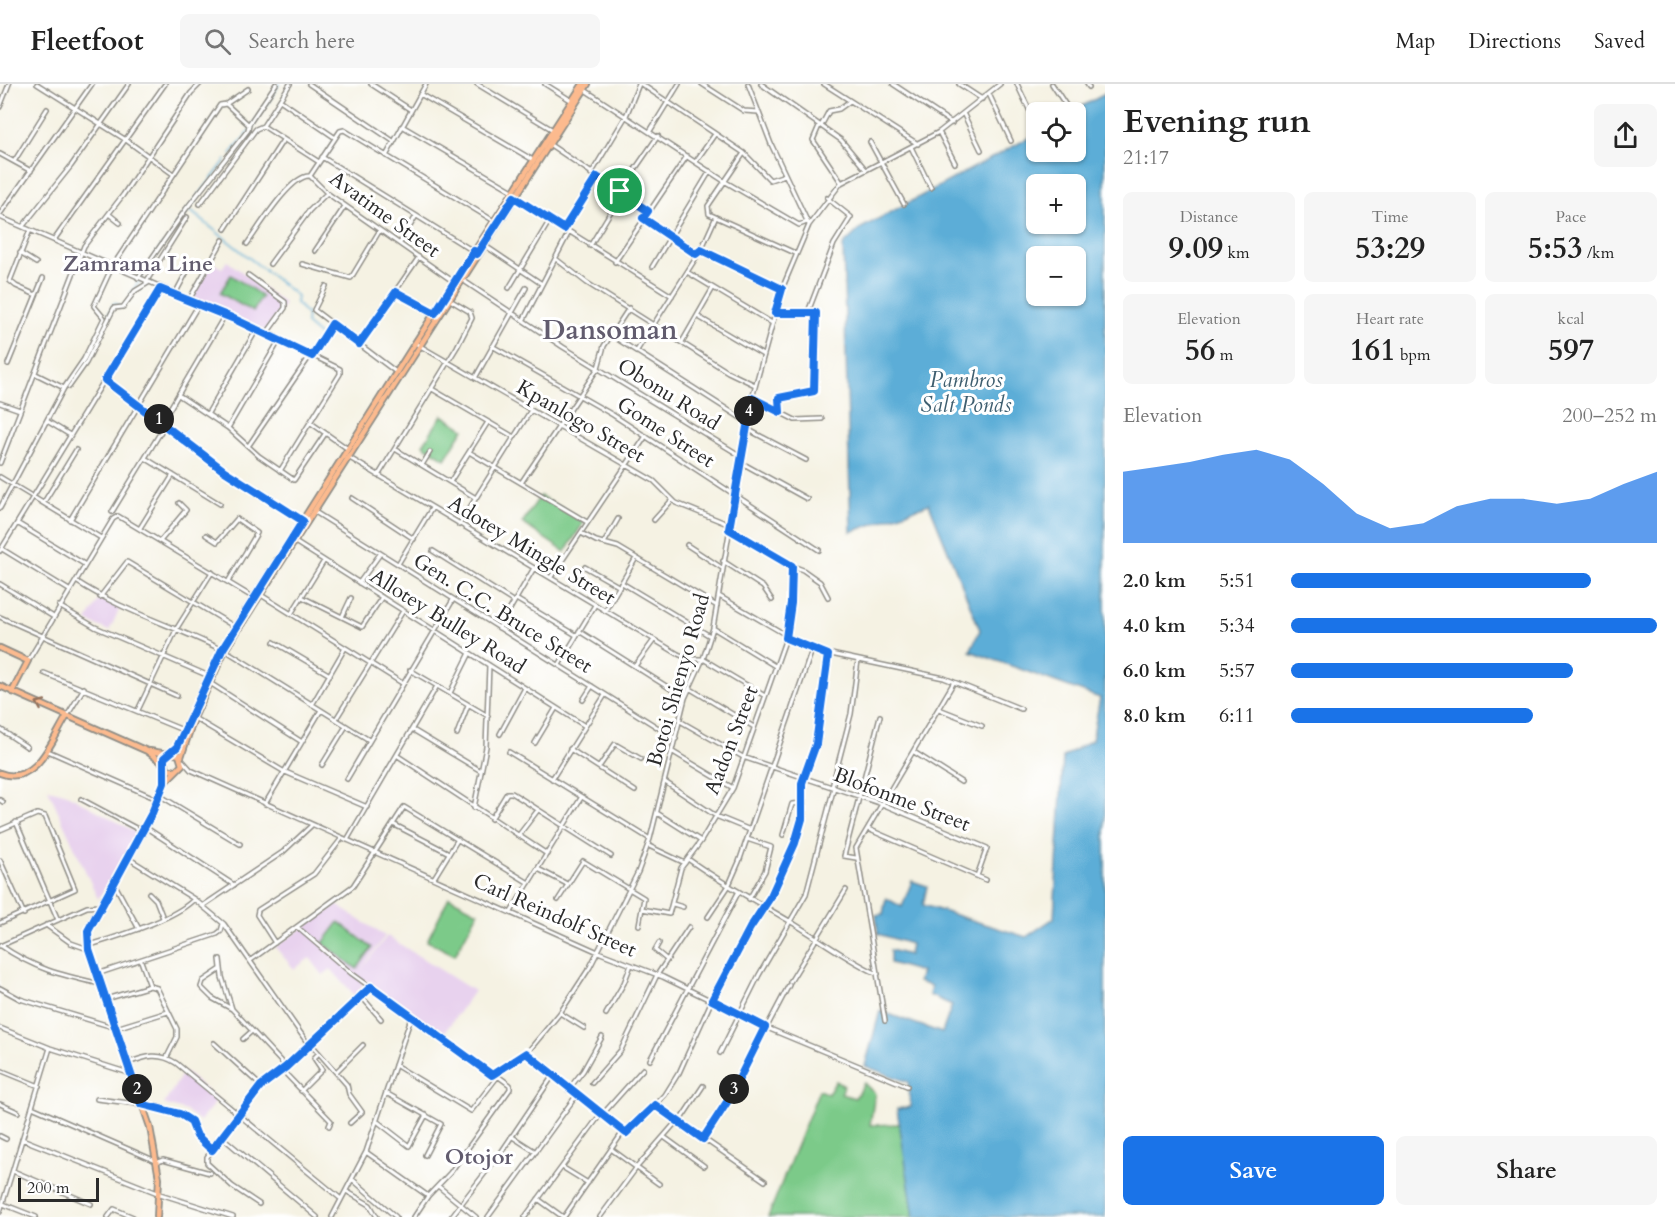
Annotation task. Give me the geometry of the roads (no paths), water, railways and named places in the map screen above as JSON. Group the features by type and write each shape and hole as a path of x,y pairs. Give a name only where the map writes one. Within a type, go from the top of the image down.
{"main road":[{"path":"157,1217 160,1194 158,1162 132,1074 97,974 89,947 88,931 144,829 164,783 165,766 170,753 185,730 208,676 454,282 483,244 533,160 572,101 585,86"},
{"path":"164,783 177,770 194,718 236,627 255,599 261,595 348,458 396,372 448,299 494,221 549,144 585,86"},
{"path":"0,648 28,661 12,692"},
{"path":"0,686 147,751 165,766 177,770"},
{"path":"0,773 16,777 31,772 67,716"},
{"path":"147,751 170,753 182,759"}],"street":[{"path":"0,107 9,84"},
{"path":"36,84 126,140 173,174"},
{"path":"92,84 0,215 160,289 267,333 340,369 340,374 280,471"},
{"path":"23,226 129,84"},
{"path":"54,240 165,84"},
{"path":"0,463 86,244 191,93 200,84"},
{"path":"143,280 186,209 248,130 249,124 276,84"},
{"path":"200,204 256,129 263,126 290,84"},
{"path":"309,84 393,141"},
{"path":"371,84 411,110"},
{"path":"386,156 426,84"},
{"path":"477,84 553,130"},
{"path":"545,84 572,101"},
{"path":"591,174 626,116 640,84 744,153 770,180 784,175"},
{"path":"650,131 679,84"},
{"path":"702,84 744,111 759,112"},
{"path":"585,86 724,181 790,221 799,225 808,224 784,175 748,84"},
{"path":"761,84 849,147 866,170"},
{"path":"824,84 918,144"},
{"path":"893,84 952,123"},
{"path":"959,84 982,99"},
{"name":"Botoi Shienyo Road","path":"394,1065 471,1111 497,1075 526,1053 560,1013 598,952 630,889 648,846 685,698 711,636 755,385 782,289 808,224 841,183 939,132 964,115 1000,84"},
{"path":"1017,84 1026,103"},
{"path":"1052,84 1064,102"},
{"path":"0,508 84,359 104,318 94,306 112,267 220,105 227,105 248,89"},
{"path":"420,94 533,160"},
{"path":"989,94 1011,141"},
{"path":"280,100 334,137"},
{"path":"841,183 813,140 829,111 839,109 850,101"},
{"path":"227,105 249,124"},
{"path":"15,160 47,109"},
{"path":"964,115 981,150"},
{"name":"Avatime Street","path":"263,126 319,162 310,176 327,193 454,282"},
{"path":"402,126 514,194 590,246 672,296"},
{"path":"319,162 334,137 344,130 494,221"},
{"path":"939,132 955,163"},
{"path":"696,161 715,134"},
{"path":"590,246 621,192 658,136"},
{"path":"225,229 283,140"},
{"path":"870,142 904,204"},
{"path":"549,144 648,211"},
{"path":"911,147 931,188"},
{"path":"744,153 708,208 709,214 715,219 795,253"},
{"path":"0,154 15,160 31,171"},
{"path":"615,262 687,156"},
{"path":"322,157 475,253"},
{"path":"652,267 710,171"},
{"path":"247,244 290,187 304,176 310,176"},
{"path":"564,229 597,177"},
{"path":"270,264 309,211 327,193"},
{"path":"775,313 806,315 834,244 851,217 827,198"},
{"path":"315,251 345,206"},
{"path":"109,214 120,223"},
{"path":"400,244 416,216"},
{"path":"66,388 86,363 114,308 123,307 187,217"},
{"path":"643,218 669,238 696,254"},
{"path":"636,352 696,254 701,250 715,219"},
{"path":"509,288 550,220"},
{"path":"30,230 10,282 36,295"},
{"path":"302,264 351,278 380,230"},
{"path":"524,320 569,232"},
{"path":"189,300 223,240"},
{"path":"483,244 542,284"},
{"path":"701,250 782,289"},
{"path":"20,253 36,263"},
{"path":"359,344 419,257"},
{"path":"556,259 588,284 728,372 755,385"},
{"path":"175,294 191,264"},
{"path":"687,272 772,323"},
{"path":"248,275 285,302 285,308 267,333"},
{"path":"8,364 43,278"},
{"name":"Obonu Road","path":"461,279 598,368 741,456"},
{"path":"326,286 314,309 396,372"},
{"path":"475,378 526,288"},
{"path":"682,342 713,288"},
{"path":"69,590 1,550 32,495 160,289"},
{"path":"396,292 435,313"},
{"path":"378,476 432,389 473,316 448,299"},
{"path":"70,520 137,403 199,304"},
{"path":"521,483 598,368 601,352 629,308"},
{"path":"780,412 779,398 814,391 816,313 808,312"},
{"path":"112,512 225,315"},
{"path":"697,316 763,355"},
{"path":"249,445 332,324"},
{"path":"208,413 257,329"},
{"path":"611,335 747,422"},
{"path":"228,428 280,339"},
{"name":"Kpanlogo Street","path":"417,344 627,464 662,486 672,500 730,527 820,582 828,597"},
{"name":"Gome Street","path":"492,346 646,436 819,550"},
{"path":"36,374 66,388"},
{"path":"105,380 223,470 303,521"},
{"path":"432,389 514,437"},
{"path":"180,396 208,413 280,471 295,480 325,434"},
{"path":"752,398 795,420 822,419"},
{"path":"0,403 20,410"},
{"path":"459,525 531,410"},
{"path":"47,421 70,435"},
{"path":"450,482 488,422"},
{"path":"311,423 351,450"},
{"path":"746,429 806,460"},
{"path":"551,577 646,436"},
{"path":"395,449 476,498"},
{"path":"44,503 76,450"},
{"path":"422,465 430,452"},
{"path":"469,452 587,522"},
{"path":"145,458 220,504"},
{"name":"Adotey Mingle Street","path":"348,458 654,640 684,657 703,659 765,696"},
{"path":"740,462 807,499"},
{"path":"140,528 173,475"},
{"path":"0,477 101,538"},
{"path":"352,498 414,539"},
{"path":"654,520 672,500"},
{"path":"160,540 186,510 179,503"},
{"path":"398,564 432,508"},
{"name":"Gen. C.C. Bruce Street","path":"314,511 676,739"},
{"path":"28,661 101,538 113,519 118,516 255,599"},
{"path":"206,535 217,542 237,519 257,532 228,582"},
{"path":"604,543 618,519"},
{"path":"17,523 85,564"},
{"path":"581,533 616,546 717,606"},
{"name":"Allotey Bulley Road","path":"294,542 585,726"},
{"path":"687,545 722,568"},
{"path":"433,550 515,600 635,666 685,698"},
{"path":"359,583 380,554"},
{"path":"605,611 636,558"},
{"path":"291,614 324,561"},
{"path":"723,561 763,588 772,600"},
{"path":"100,597 127,562 236,627"},
{"name":"Aadon Street","path":"642,909 669,914 680,871 733,788 786,638 791,603 792,566"},
{"path":"585,567 711,636"},
{"path":"499,628 534,568"},
{"path":"138,710 163,654 212,572"},
{"path":"76,581 100,597 224,650 369,740"},
{"path":"0,584 53,616"},
{"path":"261,595 402,683"},
{"path":"719,596 786,638 812,650 954,682 1021,709"},
{"path":"302,597 363,627 382,597"},
{"path":"342,617 351,598"},
{"path":"347,779 453,600"},
{"path":"559,665 595,604"},
{"path":"59,606 95,627 163,654 208,676"},
{"path":"336,719 403,611"},
{"path":"0,617 177,696"},
{"path":"713,628 775,666"},
{"path":"635,666 654,640"},
{"path":"274,642 330,675"},
{"path":"312,705 345,648"},
{"path":"708,916 728,887 747,839 812,650"},
{"path":"450,693 470,653"},
{"path":"526,1053 552,1077 623,1132 628,1133 665,1095 678,1073 712,1000 763,907 801,827 804,778 816,744 828,655"},
{"path":"720,1053 739,1013 806,894 849,720 858,659"},
{"path":"474,808 486,747 489,665"},
{"path":"410,670 488,716"},
{"path":"44,673 185,730"},
{"path":"209,682 302,742"},
{"path":"885,1021 856,858 856,846 954,682"},
{"path":"347,840 437,686"},
{"path":"583,699 592,687"},
{"path":"67,716 84,688"},
{"path":"500,734 525,688"},
{"path":"690,688 754,727"},
{"path":"552,779 605,694"},
{"path":"457,734 469,704"},
{"path":"535,743 556,708"},
{"path":"939,709 982,726"},
{"path":"264,804 321,710"},
{"path":"856,858 844,856 880,716"},
{"path":"194,718 284,771 367,807"},
{"name":"Blofonme Street","path":"680,721 743,757 882,804 987,848 977,876"},
{"path":"322,765 346,726"},
{"path":"0,729 27,747"},
{"path":"412,730 481,771"},
{"path":"600,767 615,744 641,759"},
{"path":"46,750 158,797 240,844"},
{"path":"570,750 636,790"},
{"path":"509,752 650,839"},
{"path":"673,752 733,788"},
{"path":"914,752 961,782"},
{"path":"398,756 547,854"},
{"name":"Carl Reindolf Street","path":"182,759 191,770"},
{"name":"Carl Reindolf Street","path":"177,770 191,770 598,952 657,975 765,1027 907,1086"},
{"path":"665,782 716,816 750,830"},
{"path":"491,819 509,793 610,856"},
{"path":"511,912 581,797"},
{"path":"81,800 144,829 235,885"},
{"path":"783,835 792,804 803,803"},
{"path":"251,960 353,886 404,807 529,883"},
{"path":"518,836 538,810"},
{"path":"657,813 701,841"},
{"path":"0,830 37,814 45,816 75,887 74,891 0,923"},
{"path":"16,822 57,920"},
{"path":"393,824 449,853"},
{"path":"204,905 284,852 312,825"},
{"path":"868,829 986,880"},
{"path":"275,943 257,915 258,910 314,874 342,838"},
{"path":"747,839 771,847 765,871 749,899"},
{"path":"434,878 458,840"},
{"path":"648,846 685,863"},
{"path":"128,858 204,905 223,923 310,1044 347,1084 349,1094 362,1112 350,1123"},
{"path":"688,859 728,887 878,974"},
{"path":"0,860 24,914"},
{"path":"558,900 583,861 644,898 639,925"},
{"path":"538,869 567,885"},
{"path":"114,883 139,929"},
{"path":"703,1139 729,1099 765,1027 846,890"},
{"path":"149,893 156,900 163,918"},
{"path":"650,1060 738,893"},
{"path":"46,925 71,943 89,947 139,929 187,907 194,899"},
{"path":"672,904 682,907"},
{"path":"0,945 91,906 100,906"},
{"path":"97,974 217,934 222,931 223,923"},
{"path":"297,927 324,952 411,1018 492,1075 497,1075 510,1085 510,1089 414,1217"},
{"path":"592,1083 621,1049 657,975 688,927"},
{"path":"659,943 655,950 666,959"},
{"path":"0,945 32,966 47,972 101,984"},
{"path":"220,958 232,1009"},
{"path":"141,961 150,986"},
{"path":"606,1014 624,983 631,965"},
{"path":"221,969 203,981 201,987 212,998 232,1009 301,1091 331,1121 329,1126"},
{"path":"106,999 150,986 157,988 177,1033 167,1057"},
{"path":"259,1204 232,1186 207,1163 212,1150 238,1113 261,1086 284,1069 371,987"},
{"path":"0,988 20,999 116,1028 168,1012"},
{"path":"361,996 381,1019"},
{"path":"560,1013 584,1029"},
{"path":"332,1217 366,1152 378,1122 394,1065 411,1018"},
{"path":"0,1028 132,1074"},
{"path":"243,1039 252,1031"},
{"path":"568,1090 583,1071 602,1037"},
{"path":"214,1043 261,1086"},
{"path":"336,1072 363,1045"},
{"path":"0,1212 50,1047"},
{"path":"301,1091 322,1070 314,1058 319,1053"},
{"path":"128,1063 147,1056 167,1057 342,1199"},
{"path":"525,1217 600,1115 643,1069"},
{"path":"0,1070 39,1086"},
{"path":"451,1217 552,1077"},
{"path":"600,1217 637,1167 678,1122 703,1086"},
{"path":"386,1093 441,1124 425,1155"},
{"path":"488,1217 576,1096"},
{"path":"97,1099 141,1104 180,1114 191,1121 197,1136 212,1150"},
{"path":"0,1104 18,1112"},
{"path":"655,1105 765,1181"},
{"path":"32,1107 158,1162 163,1160 210,1173"},
{"path":"378,1122 409,1146 426,1115"},
{"path":"538,1199 564,1217 623,1132"},
{"path":"0,1136 6,1139"},
{"path":"511,1136 536,1152"},
{"path":"221,1137 317,1217"},
{"path":"664,1137 704,1166"},
{"path":"22,1139 160,1194 232,1217"},
{"path":"611,1149 659,1184"},
{"path":"366,1152 428,1196"},
{"path":"562,1167 588,1183"},
{"path":"13,1171 91,1204"},
{"path":"352,1179 396,1217"},
{"path":"438,1185 476,1217"},
{"path":"346,1191 370,1204 377,1217"},
{"path":"3,1204 36,1217"},
{"path":"108,1217 114,1209 133,1217"}],"water":[{"name":"Pambros Salt Ponds","path":"1105,94 1105,1217 914,1217 897,1109 911,1107 908,1082 865,1066 880,1011 942,1033 952,1005 929,995 931,986 918,982 921,972 890,963 890,950 909,955 911,944 878,934 876,915 883,914 886,898 902,907 912,881 927,886 923,905 1026,937 1054,918 1063,757 1092,740 1100,698 970,651 980,630 929,504 851,532 843,245 861,228 1026,139 1026,162 1086,162 1086,104"}],"waterway":[{"path":"231,154 251,130 279,84"},
{"path":"173,230 226,160"},
{"path":"188,209 297,296 296,303 307,314 306,324 320,336"},
{"path":"130,295 163,244"},
{"path":"96,341 114,303 120,306"}],"district":[{"name":"Zamrama Line","path":"138,263"},
{"name":"Dansoman","path":"610,330"},
{"name":"Otojor","path":"479,1156"}]}
